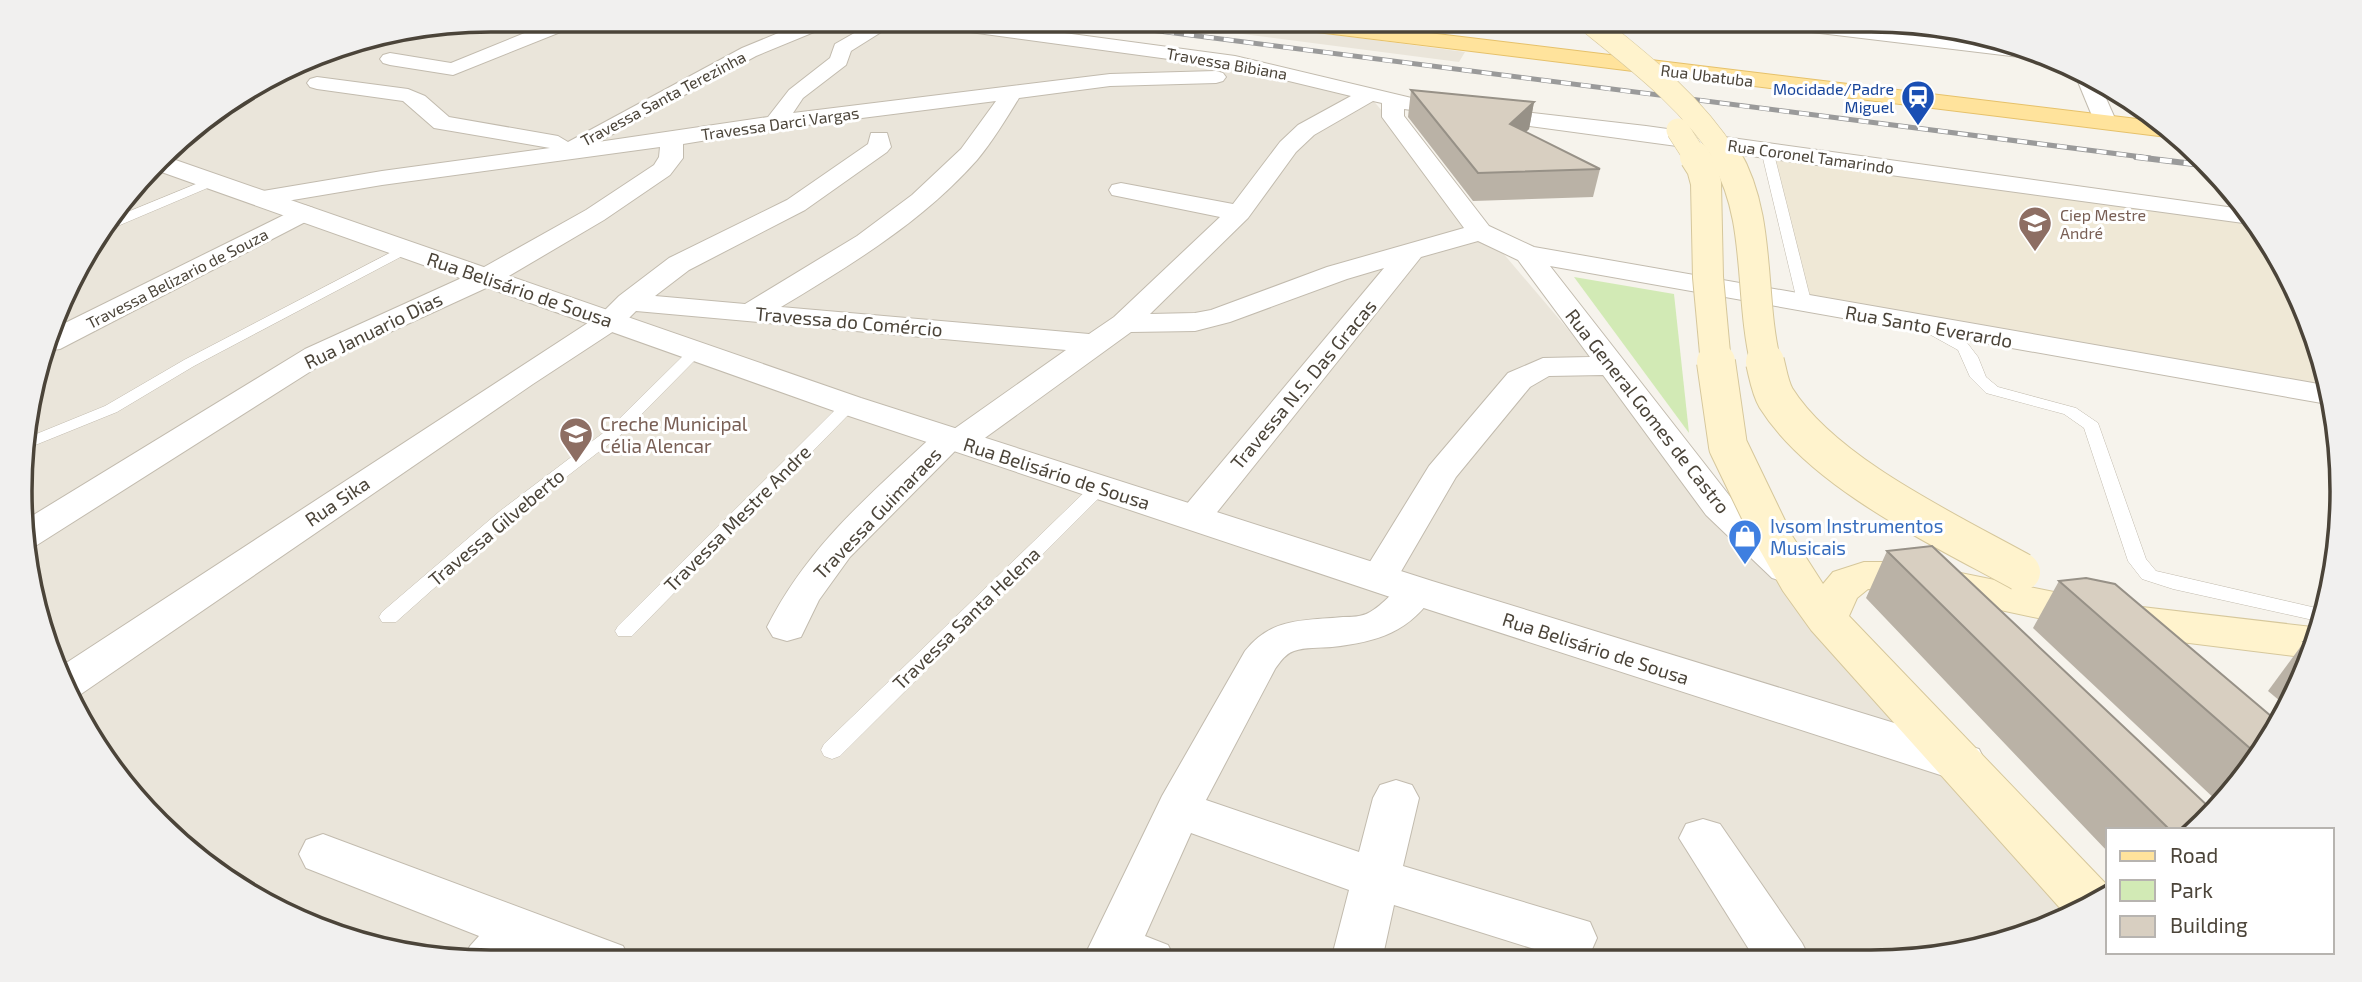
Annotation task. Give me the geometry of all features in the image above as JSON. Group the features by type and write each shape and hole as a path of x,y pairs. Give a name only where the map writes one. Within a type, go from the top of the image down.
{"main road":[{"name":"Rua Ubatuba","path":"1387,32 2154,129"},
{"path":"1575,32 1653,98 1702,168 1706,183 1708,277 1721,410 1728,446 1768,529 1798,581"},
{"path":"1602,32 1645,68 1704,124 1739,184 1752,253 1758,338 1774,396 1800,429 1853,472 2021,572 2108,618"},
{"path":"1826,619 1842,588 1854,580 1873,575 1907,576 2108,618 2305,642"},
{"name":"Rua General Gomes de Castro","path":"1798,581 1826,619 1962,763 2084,898"}],"street":[{"path":"390,59 453,69 544,32"},
{"name":"Travessa Santa Terezinha","path":"585,147 749,52 798,32"},
{"path":"775,122 796,94 839,61 842,48 870,32"},
{"name":"Travessa Bibiana","path":"1017,32 1258,66 1380,98"},
{"path":"1860,32 1993,48"},
{"name":"Travessa Darci Vargas","path":"263,198 585,147 672,139 775,122 1012,92 1150,77 1300,77"},
{"path":"317,83 408,95 419,99 432,117 442,123 585,147"},
{"path":"2091,88 2106,123"},
{"path":"752,312 838,260 936,187 978,144 1012,92"},
{"name":"Rua Coronel Tamarindo","path":"1380,98 2239,216"},
{"name":"Travessa Guimaraes","path":"788,627 799,598 844,541 954,440 1124,323 1239,212 1288,147 1306,130 1380,98"},
{"name":"Rua General Gomes de Castro","path":"1380,98 1480,232 1527,254 1719,506 1798,581"},
{"name":"Rua Sika","path":"72,679 619,311 679,264 796,205 878,148 879,138"},
{"name":"Rua Januario Dias","path":"33,531 316,355 487,277 595,215 668,164 672,139"},
{"name":"Rua Belisário de Sousa","path":"167,165 487,277 619,311 696,351 954,440 1398,585 1962,763"},
{"path":"1121,190 1239,212"},
{"name":"Travessa Belizario de Souza","path":"58,339 304,213"},
{"path":"1124,323 1195,322 1220,316 1413,250 1480,232"},
{"name":"Travessa N.S. Das Gracas","path":"1193,518 1413,250"},
{"name":"Rua Santo Everardo","path":"1527,254 2320,394"},
{"name":"Travessa do Comércio","path":"619,311 752,312 1096,344"},
{"path":"1127,950 1178,809 1259,661 1270,646 1286,637 1358,630 1384,622 1441,473 1519,380 1543,367 1612,366"},
{"path":"2155,625 2206,667"},
{"path":"1358,950 1396,798"},
{"path":"1178,809 1376,880 1572,938"},
{"path":"1703,838 1778,950"},
{"path":"323,854 503,946 528,950"}],"lane":[{"path":"1768,150 1805,305"},
{"path":"120,220 213,181"},
{"path":"34,441 111,409 189,363 405,249"},
{"path":"1925,326 1956,342 1966,351 1976,378 1983,385 1996,392 2067,410 2083,417 2092,426 2137,561 2149,575 2173,583 2314,614"},
{"name":"Travessa Gilveberto","path":"389,617 514,509 617,430 696,351"},
{"name":"Travessa Mestre Andre","path":"625,631 849,405"},
{"name":"Travessa Santa Helena","path":"832,750 1101,486"}],"shaded area":[{"path":"461,32 1000,32 1248,68 1371,98 2061,909 1990,935 1901,950 461,950 431,947 372,935 315,916 261,889 211,856 166,816 126,771 93,721 66,667 47,610 35,551 32,461 40,401 66,315 93,261 109,236 126,211 166,166 211,126 236,109 261,93 315,66 401,40"},
{"path":"1227,32 1313,32 1465,52 1459,62"},
{"name":"Ciep Mestre André","path":"1774,152 2243,222 2269,261 2296,315 2320,394 1805,305"}],"green space":[{"path":"1574,277 1674,294 1689,433"}],"building":[{"path":"1411,90 1534,102 1510,124 1600,169 1478,173"},
{"path":"1932,546 2206,805 2183,828 2168,828 1887,551"},
{"path":"2086,578 2115,584 2271,716 2251,749 2059,581"}],"railway":[{"path":"1166,32 2150,158"},
{"path":"2136,157 2194,164"}],"place":[{"name":"Mocidade/Padre Miguel","path":"1918,127"},
{"name":"Ciep Mestre André","path":"2035,253"},
{"name":"Creche Municipal Célia Alencar","path":"576,464"},
{"name":"Ivsom Instrumentos Musicais","path":"1745,566"}]}
